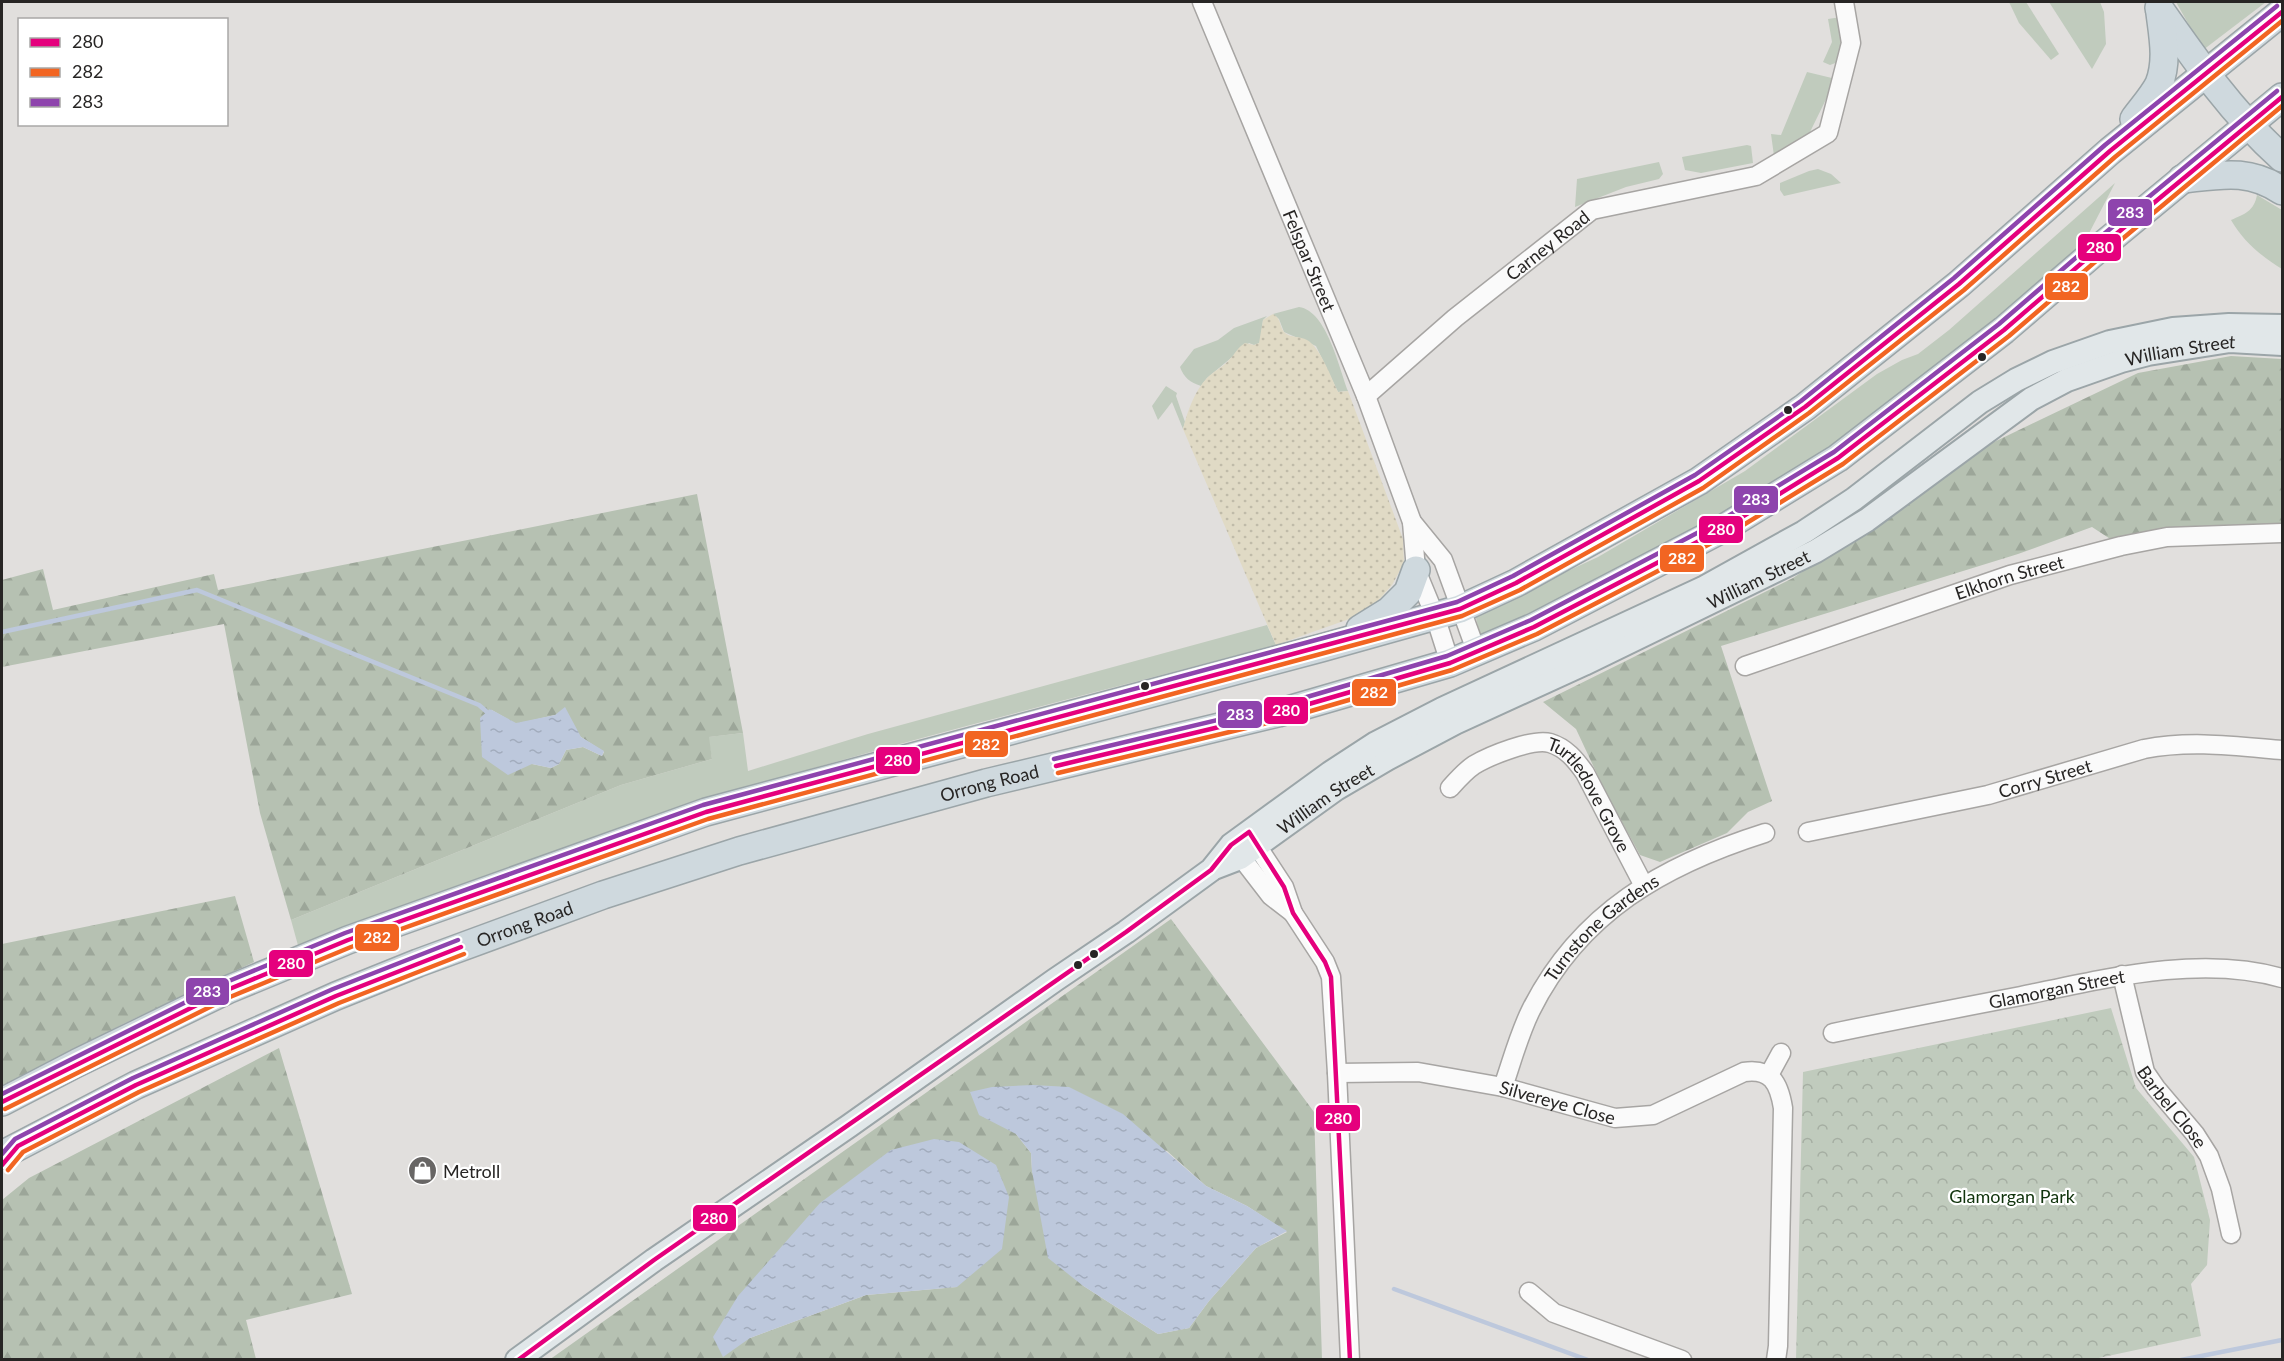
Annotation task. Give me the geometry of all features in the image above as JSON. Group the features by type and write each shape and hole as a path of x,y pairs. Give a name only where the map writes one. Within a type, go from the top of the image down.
{"highway":[{"path":"2157,5 2205,73 2248,125 2283,158"},
{"path":"2110,152 2158,85 2165,48 2157,5"},
{"path":"2,1102 227,990 348,940 706,812 1321,648 1448,612 1516,583 1699,481 1805,407 1959,284 2110,152 2283,12"},
{"name":"Orrong Road","path":"7,1155 136,1085 336,996 418,963 603,895 739,851 963,789 1278,713 1477,653 1605,591 1725,528 1838,458 2004,330 2182,179 2283,97"},
{"path":"2182,179 2232,173 2273,185 2283,191"},
{"path":"1321,648 1369,624 1389,611 1408,592 1416,570"}],"main road":[{"name":"William Street","path":"1245,845 1330,773 1376,743 1442,709 1703,588 1804,532 1854,499 1980,402 2016,380 2053,362 2110,342 2173,329 2229,325 2283,327"},
{"name":"William Street","path":"1245,845 1387,759 1455,723 1584,664 1816,551 1867,520 2031,399 2067,380 2148,354 2230,341 2283,344"},
{"path":"517,1359 654,1260 849,1126 1245,845"}],"street":[{"name":"Felspar Street","path":"1202,2 1366,396 1412,522 1416,570 1477,653"},
{"name":"Carney Road","path":"1366,396 1455,318 1592,210 1756,176 1828,134 1851,43 1844,2"},
{"name":"Felspar Street","path":"1412,522 1443,560 1450,663"},
{"name":"Elkhorn Street","path":"1745,666 2010,575 2121,546 2167,537 2283,533"},
{"name":"Turtledove Grove","path":"1450,788 1462,774 1476,764 1500,754 1531,743 1547,742 1562,748 1575,759 1584,773 1644,886"},
{"name":"Corry Street","path":"1808,832 1988,795 2144,749 2169,744 2197,743 2283,750"},
{"name":"Turnstone Gardens","path":"1503,1087 1530,1012 1546,982 1585,932 1615,905 1644,886 1726,845 1765,833"},
{"path":"1245,845 1284,887 1293,913 1325,962 1330,977 1337,1073 1350,1359"},
{"name":"Glamorgan Street","path":"1833,1033 2122,975 2218,967 2259,971 2283,978"},
{"name":"Barbel Close","path":"2122,975 2145,1072 2195,1134 2209,1156 2221,1188 2231,1234"},
{"path":"1776,1359 1783,1108 1781,1095 1769,1075 1781,1053"},
{"name":"Silvereye Close","path":"1337,1073 1418,1072 1503,1087 1615,1118 1653,1115 1744,1072 1758,1070 1769,1075"},
{"path":"1529,1292 1554,1313 1682,1359"}],"green space":[{"path":"2009,2 2026,2 2059,54 2051,60 2019,23"},
{"path":"2049,2 2100,2 2104,12 2106,44 2092,69"},
{"path":"2176,2 2266,2 2203,50"},
{"path":"1841,17 1842,45 1838,62 1830,65 1823,62 1832,42 1828,19"},
{"path":"1807,72 1836,79 1810,132 1798,145 1774,156 1771,134 1781,135"},
{"path":"1751,146 1753,163 1701,173 1685,170 1682,157"},
{"path":"1659,162 1663,174 1659,179 1626,187 1575,207 1577,179"},
{"path":"1818,169 1831,174 1841,183 1784,196 1780,190 1780,183"},
{"path":"2115,183 2084,243 2056,275 1837,450 1691,539 1481,639 1475,614 1598,557 1745,471 1877,374 1918,354 1949,330"},
{"path":"2257,195 2282,210 2282,269 2253,248 2231,220 2245,214 2251,208"},
{"path":"1299,307 1309,311 1324,329 1331,342 1348,391 1338,392 1316,346 1284,332 1279,319 1273,314"},
{"path":"1267,316 1263,320 1260,343 1254,345 1249,343 1207,378 1201,386 1183,374 1180,367 1194,349 1218,340 1234,328"},
{"path":"2231,356 2282,359 2282,533 2121,546 2092,527 2018,554 1721,646 1772,801 1748,812 1727,833 1660,862 1640,855 1605,791 1576,729 1543,702 1793,578 1992,443 2138,373"},
{"path":"1166,386 1177,393 1185,422 1183,429 1172,402 1158,420 1152,406"},
{"path":"697,494 743,733 709,737 712,759 621,785 291,920 260,813 224,624 2,667 2,580 43,569 53,610 214,574 218,590","holes":["490,709 516,724 555,715 581,737 604,752 602,756 583,747 566,750 559,764 551,768 532,764"]},
{"path":"1267,625 1276,645 915,740 700,802 548,854 299,949 291,920 621,785 712,759 708,737 743,733 748,771 868,734"},
{"path":"235,896 254,962 123,1024 2,1088 2,944"},
{"path":"1171,919 1314,1112 1322,1359 549,1360","holes":["1016,1134 1167,1151 1206,1186 1247,1206 1287,1232 1256,1248 1209,1301 1189,1328 1158,1334 1082,1285 1032,1171 1031,1153","957,1287 866,1295 750,1338 738,1296"]},
{"name":"Glamorgan Park","path":"2111,1008 2136,1088 2194,1157 2210,1220 2207,1265 2191,1284 2201,1336 2094,1359 1796,1359 1803,1072"},
{"path":"279,1048 352,1294 246,1320 256,1359 2,1359 2,1200 29,1178"}],"sand":[{"path":"1273,314 1278,318 1285,333 1307,340 1312,344 1325,363 1338,392 1348,391 1403,539 1404,563 1392,585 1377,602 1355,617 1276,645 1183,429 1192,402 1203,383 1245,343 1254,345 1259,343 1263,320"}],"water":[{"path":"565,707 581,737 604,751 602,756 583,747 566,750 559,764 551,768 532,764 508,775 482,757 480,718 490,709 516,723 555,715"},
{"path":"1033,1085 1069,1087 1123,1114 1206,1186 1247,1206 1287,1231 1256,1248 1209,1301 1189,1328 1158,1334 1082,1285 1048,1258 1032,1171 1031,1153 1016,1134 979,1115 970,1092 992,1087"},
{"path":"934,1139 959,1142 996,1165 1009,1197 1002,1249 957,1287 866,1295 750,1338 723,1357 713,1337 738,1296 820,1203 891,1150"}],"waterway":[{"path":"2,632 197,590 479,705 487,712"},
{"path":"1394,1289 1588,1360"},
{"path":"2181,1360 2282,1340"}],"transit line":[{"name":"283","path":"2,1094 224,983 345,933 703,805 1457,602 1513,576 1695,475 1801,401 1954,278 2105,145 2277,6"},
{"name":"280","path":"2,1102 227,990 348,940 706,812 1460,609 1516,583 1699,481 1805,407 1959,284 2110,151 2282,12"},
{"name":"282","path":"5,1109 230,997 351,947 708,819 1462,616 1520,590 1703,488 1809,413 1964,290 2115,157 2282,21"},
{"name":"283","path":"1054,759 1276,706 1447,656 1531,620 1720,521 1834,452 1999,324 2277,91"},
{"name":"280","path":"1056,766 1278,713 1450,663 1534,627 1724,528 1838,458 2004,330 2282,97"},
{"name":"282","path":"1058,773 1280,720 1452,670 1537,634 1727,535 1843,464 2009,336 2282,106"},
{"name":"280","path":"518,1360 654,1260 1126,932 1211,870 1231,845 1249,832 1284,887 1293,913 1325,962 1331,977 1350,1360"},
{"name":"283","path":"2,1154 15,1139 133,1078 333,989 458,940"},
{"name":"280","path":"2,1165 18,1146 136,1085 336,996 461,947"},
{"name":"282","path":"8,1170 23,1152 139,1092 339,1003 464,954"}],"place":[{"name":"Metroll","path":"422,1171"}]}
